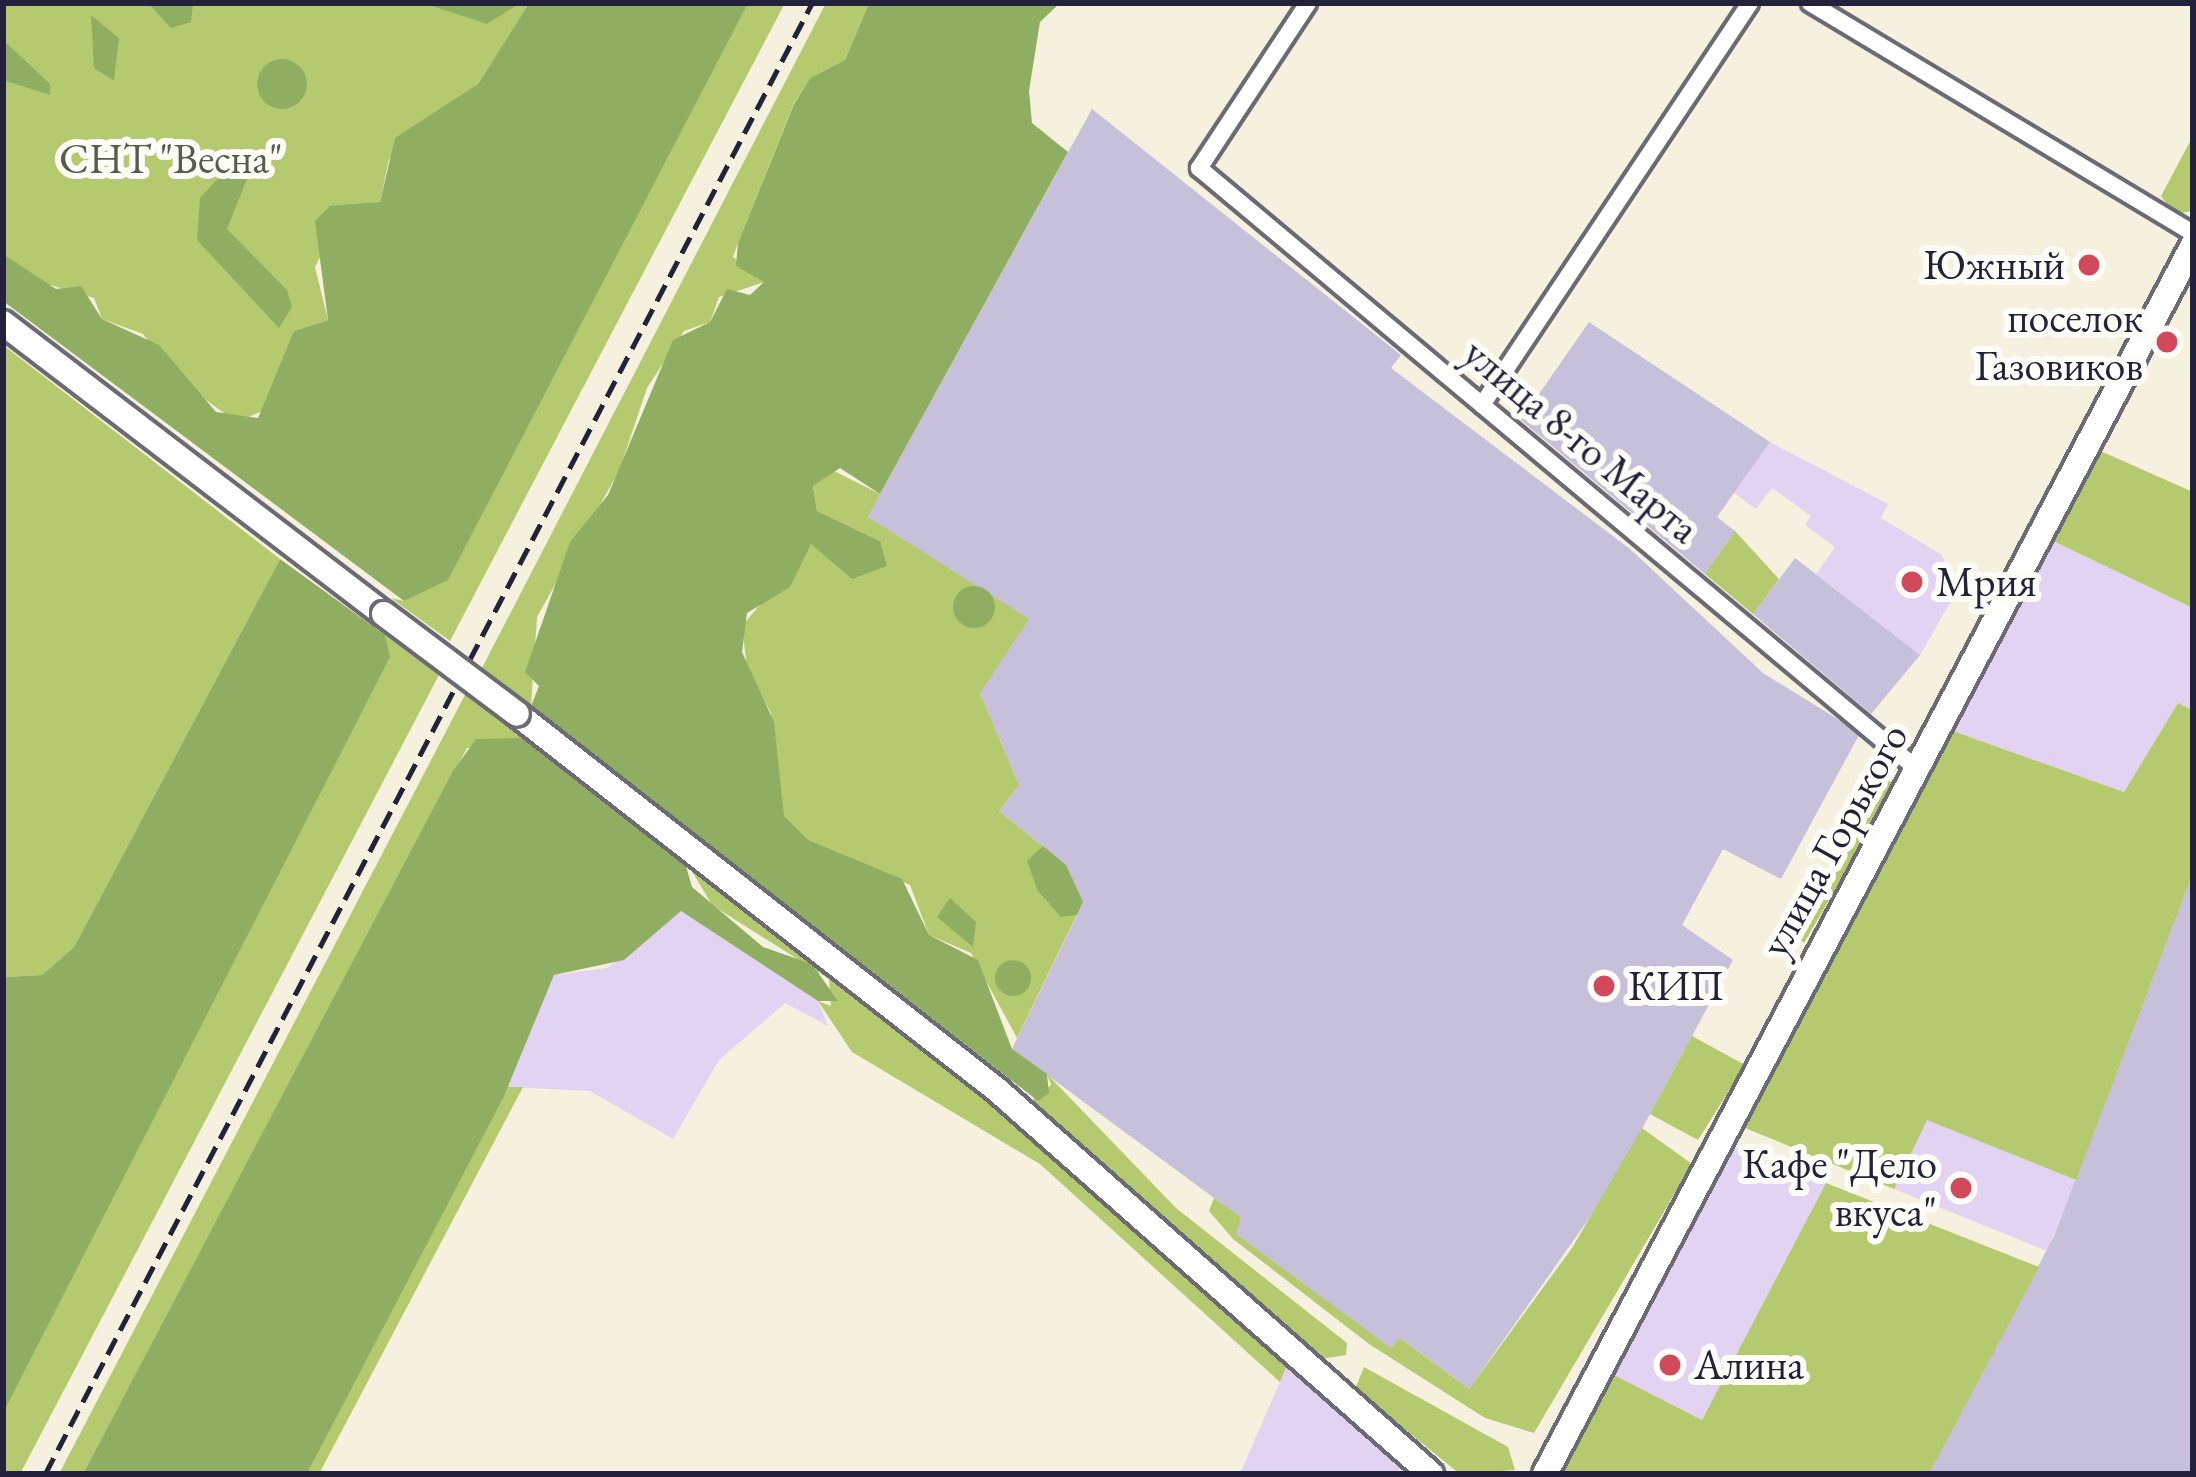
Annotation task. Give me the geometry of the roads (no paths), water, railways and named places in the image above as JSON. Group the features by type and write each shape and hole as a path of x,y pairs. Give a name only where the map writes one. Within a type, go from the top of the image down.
{"main road":[{"name":"улица Горького","path":"1545,1474 2193,245"},
{"path":"3,323 517,714 996,1089 1431,1474"}],"street":[{"name":"улица 8-го Марта","path":"1308,3 1199,168 1917,769"},
{"path":"1482,405 1750,3"},
{"path":"1810,3 2193,233"}],"railway":[{"path":"45,1474 812,3"}],"place":[{"name":"Южный","path":"2089,265"},
{"name":"поселок Газовиков","path":"2167,342"},
{"name":"Мрия","path":"1912,582"},
{"name":"КИП","path":"1604,986"},
{"name":"Кафе \"Дело вкуса\"","path":"1961,1188"},
{"name":"Алина","path":"1670,1365"}],"park label":[{"name":"СНТ \"Весна\"","path":"171,159"}]}
